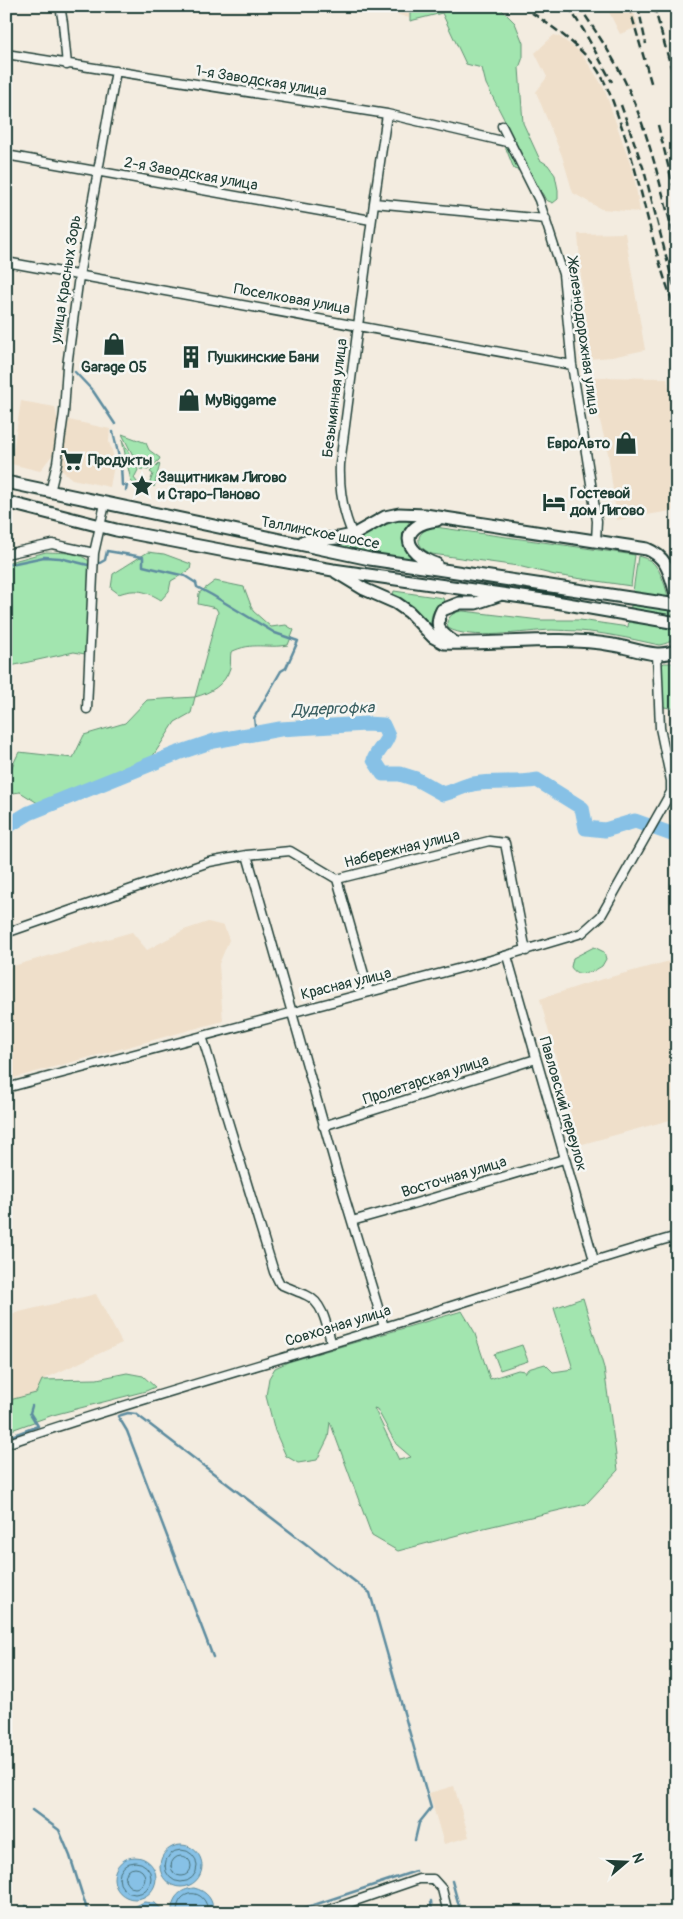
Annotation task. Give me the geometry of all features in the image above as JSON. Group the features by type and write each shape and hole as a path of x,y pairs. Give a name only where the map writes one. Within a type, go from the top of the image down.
{"main road":[{"name":"Таллинское шоссе","path":"6,482 370,559 677,605"},
{"path":"6,502 100,526 333,570 550,601 627,616 677,623"},
{"path":"284,542 325,540 353,535 385,517 399,514 426,515 444,519 597,536 658,553 664,561 677,597"},
{"path":"444,519 417,525 412,531 410,538 411,547 422,559 461,572"},
{"path":"333,570 364,589 396,603 409,612 433,637 444,643 573,640 614,645 657,654 668,654 677,650"},
{"path":"457,644 445,636 439,628 437,620 442,610 455,604 476,603 503,594"}],"street":[{"path":"60,6 67,64"},
{"name":"1-я Заводская улица","path":"6,54 387,114 511,143"},
{"name":"улица Красных Зорь","path":"50,492 57,463 64,413 67,366 79,276 116,71"},
{"name":"Безымянная улица","path":"353,535 344,510 339,487 340,464 387,114"},
{"name":"Железнодорожная улица","path":"502,126 530,180 546,220 563,274 572,365 597,536"},
{"name":"2-я Заводская улица","path":"6,155 372,220"},
{"path":"374,203 546,220"},
{"name":"Поселковая улица","path":"6,262 358,324 572,365"},
{"path":"87,709 94,553 105,504"},
{"path":"6,554 52,544 94,553"},
{"name":"Красная улица","path":"6,1088 507,956 575,936 592,925 601,916 671,792 671,781 660,728 657,654"},
{"name":"Набережная улица","path":"6,934 209,862 247,855 290,851 337,880 489,841 505,843 526,950"},
{"path":"247,855 324,1126 384,1327"},
{"path":"337,880 369,992"},
{"name":"Павловский переулок","path":"507,956 594,1260"},
{"path":"202,1036 274,1272 280,1284 308,1295 315,1301 326,1323 331,1342"},
{"name":"Пролетарская улица","path":"324,1126 536,1059"},
{"name":"Восточная улица","path":"352,1221 564,1159"},
{"name":"Совхозная улица","path":"6,1444 106,1410 384,1327 594,1260 677,1236"},
{"path":"320,1913 420,1879 433,1879 442,1889 448,1913"}],"shaded area":[{"path":"374,6 410,6 409,18 374,7"},
{"path":"606,6 632,6 638,27 620,34"},
{"path":"554,35 578,50 604,88 634,175 640,212 601,209 573,193 562,156 536,92 547,77 535,53"},
{"path":"625,233 645,350 612,357 587,359 578,234"},
{"path":"591,377 667,378 677,437 677,510 617,520 608,453"},
{"path":"21,401 55,407 58,422 53,454 40,471 11,464"},
{"path":"69,420 110,429 109,442 115,460 110,487 72,479 60,469"},
{"path":"208,922 224,926 229,940 219,964 223,1021 6,1080 6,968 132,932 147,950 184,930"},
{"path":"677,959 677,1118 579,1145 540,999 585,984"},
{"path":"96,1294 122,1343 42,1380 36,1393 6,1401 6,1315"},
{"path":"454,1786 469,1837 444,1844 429,1793"}],"green space":[{"path":"410,6 498,6 515,23 523,43 523,57 519,68 523,123 540,160 548,165 555,175 558,199 553,203 546,200 531,174 514,169 505,146 508,131 486,84 482,68 466,64 442,13 410,21"},
{"path":"122,434 146,443 149,450 160,458 159,460 148,470 140,469"},
{"path":"122,440 138,470 134,478 137,482 136,486 131,481"},
{"path":"159,463 154,487 150,482 153,474 150,472"},
{"path":"401,520 410,520 403,542 411,558 410,560 342,547 342,544"},
{"path":"435,527 635,555 631,586 555,575 518,566 432,554 422,547 419,539 423,531"},
{"path":"46,552 82,556 91,563 85,654 74,652 6,667 6,563"},
{"path":"148,552 164,554 191,564 190,570 171,581 169,591 161,600 141,591 119,594 111,588 113,574"},
{"path":"638,556 648,559 653,563 665,585 675,624 673,639 667,643 659,645 579,631 552,630 483,635 458,632 448,628 447,622 451,615 463,611 540,620 580,620 628,627"},
{"path":"215,581 244,587 253,611 271,627 286,625 294,630 288,645 253,646 231,652 230,668 221,684 211,691 195,697 218,612 216,608 198,604 199,593"},
{"path":"394,591 443,598 444,601 434,610 431,623 428,625 413,608 393,595"},
{"path":"664,663 677,663 677,709 664,707 660,692 660,667"},
{"path":"195,697 191,713 175,722 149,762 41,805 20,792 6,794 6,779 19,752 73,758 84,735 125,723 147,700"},
{"path":"594,947 604,952 606,959 602,966 582,974 574,971 571,967 573,958"},
{"path":"583,1298 604,1368 618,1470 586,1504 398,1551 372,1536 330,1422 328,1438 317,1460 298,1463 286,1456 275,1431 266,1396 269,1378 275,1368 288,1362 462,1311 474,1331 490,1379 518,1370 525,1373 528,1369 545,1364 553,1372 573,1369 554,1308","holes":["374,1408 377,1409 396,1444 411,1457 399,1460"]},
{"path":"522,1345 528,1361 500,1370 494,1354"},
{"path":"127,1373 143,1376 155,1387 53,1415 6,1432 6,1401 36,1393 42,1380 97,1379"}],"water":[{"path":"661,826 677,831 677,840 656,835"},
{"path":"181,1845 196,1851 202,1866 196,1881 181,1887 166,1881 160,1866 166,1851"},
{"path":"135,1857 150,1863 156,1878 150,1893 135,1899 120,1893 114,1878 120,1863"},
{"path":"194,1888 203,1891 209,1897 213,1913 172,1913 173,1903 177,1895 185,1890"},
{"path":"144,1902 155,1903 166,1913 130,1913 134,1907"}],"waterway":[{"path":"58,16 61,47"},
{"path":"75,372 93,391 115,424"},
{"path":"113,432 121,465 122,485 127,486 126,490"},
{"path":"98,564 105,560 107,551 143,557 143,566 185,576 196,583 197,587 275,633 298,641 286,668 281,671 254,718 256,733"},
{"path":"6,565 44,557 60,558 88,565"},
{"name":"Дудергофка","path":"6,827 29,813 178,753 214,741 280,729 366,724 383,725 388,736 374,760 383,774 400,774 416,779 443,794 473,784 537,780 582,808 586,828 605,830 635,821 677,836"},
{"path":"6,1438 38,1426 30,1413 32,1406"},
{"path":"213,1657 127,1431 118,1416 128,1413 136,1414 370,1593 431,1808 419,1823 415,1840"},
{"path":"32,1810 59,1830 70,1856 88,1913"},
{"path":"302,1909 416,1871"},
{"path":"452,1881 461,1913"},
{"path":"431,1901 432,1913"},
{"path":"26,1906 28,1913"}],"railway":[{"path":"522,6 573,43 599,72 614,105 628,145 660,265 677,312"},
{"path":"568,6 612,82"},
{"path":"579,6 617,67 636,107 656,167 677,248"},
{"path":"629,6 652,86"},
{"path":"638,6 646,44"},
{"path":"654,6 677,89"},
{"path":"621,105 644,170 674,287"},
{"path":"658,125 677,201"}],"place":[{"name":"Garage 05","path":"114,344"},
{"name":"Пушкинские Бани","path":"191,357"},
{"name":"MyBiggame","path":"189,400"},
{"name":"ЕвроАвто","path":"626,443"},
{"name":"Продукты","path":"72,460"},
{"name":"Защитникам Лигово и Старо-Паново","path":"142,486"},
{"name":"Гостевой дом Лигово","path":"554,502"}]}
